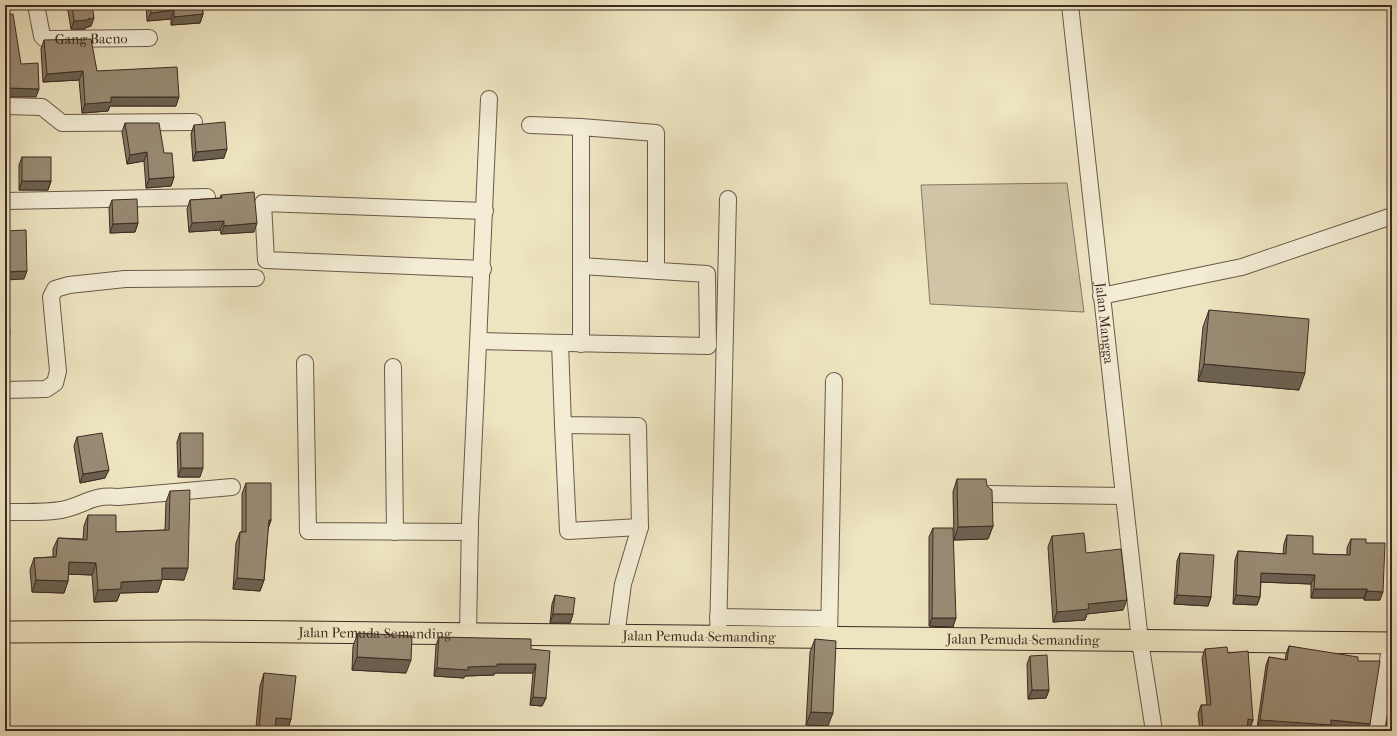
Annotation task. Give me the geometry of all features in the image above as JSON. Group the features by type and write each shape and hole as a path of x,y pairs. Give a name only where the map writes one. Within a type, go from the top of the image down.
{"main road":[{"name":"Jalan Pemuda-Semanding","path":"5,632 194,631 616,636 718,627 829,628 1140,641 1391,643"}],"street":[{"name":"Gang Baeno","path":"36,5 42,36 45,39 149,38"},
{"name":"Jalan Mangga","path":"1070,5 1123,496 1140,641 1154,731"},
{"path":"468,634 470,532 483,269 489,99"},
{"path":"5,106 42,107 62,123 194,122"},
{"path":"530,125 581,127 656,133 656,271"},
{"path":"581,127 581,344"},
{"path":"5,201 207,197"},
{"path":"718,627 728,199"},
{"path":"483,269 266,260 263,203 485,211"},
{"path":"1101,296 1242,267 1392,216"},
{"path":"479,341 708,346 707,274 581,266"},
{"path":"5,390 46,390 54,383 58,371 51,297 55,289 69,285 125,279 256,278"},
{"path":"560,343 568,531 640,527"},
{"path":"305,363 308,531 470,532"},
{"path":"393,368 396,532"},
{"path":"829,628 834,381"},
{"path":"563,425 638,426 640,527 623,584 616,636"},
{"path":"5,512 62,510 89,499 106,495 118,497 232,487"},
{"path":"990,494 1123,496"},
{"path":"1376,731 1391,643"}],"shaded area":[{"path":"1067,183 1084,312 930,304 921,185"}],"building":[{"path":"72,5 92,5 94,18 74,21"},
{"path":"150,5 202,5 203,14 174,17 174,10 151,13"},
{"path":"13,14 21,64 38,63 39,89 5,89 5,15"},
{"path":"91,39 97,71 177,67 179,97 111,97 111,102 85,104 83,71 47,74 44,40"},
{"path":"5,122 7,137 5,138"},
{"path":"225,122 227,149 196,152 194,125"},
{"path":"125,123 159,123 164,153 172,153 174,177 149,179 147,152 130,155"},
{"path":"22,157 51,157 51,181 22,181"},
{"path":"254,192 257,223 224,226 224,221 192,223 190,200 222,198 221,195"},
{"path":"137,199 138,223 113,224 112,200"},
{"path":"26,230 27,271 6,272 5,231"},
{"path":"5,299 7,299 10,334 5,335"},
{"path":"1209,310 1309,319 1305,373 1204,364"},
{"path":"102,433 109,470 83,474 77,437"},
{"path":"180,433 203,433 203,468 181,468"},
{"path":"957,479 986,479 987,486 992,490 993,526 958,527"},
{"path":"246,483 271,483 271,520 269,520 264,580 237,578 240,532 246,532"},
{"path":"190,490 188,568 162,568 162,580 121,582 121,589 98,590 96,563 69,562 68,581 36,580 34,558 56,557 58,538 87,540 88,515 116,515 116,532 169,530 170,491"},
{"path":"933,528 953,528 956,618 932,618"},
{"path":"1084,533 1086,553 1121,549 1127,600 1088,604 1089,609 1057,612 1052,536"},
{"path":"1287,535 1313,536 1313,554 1350,555 1351,539 1366,539 1366,543 1385,543 1383,592 1367,591 1367,589 1314,589 1315,575 1261,573 1260,597 1236,595 1238,551 1286,554"},
{"path":"1180,553 1214,555 1211,597 1177,595"},
{"path":"555,595 575,598 573,614 553,614"},
{"path":"358,633 412,636 411,660 357,657"},
{"path":"439,637 531,639 531,649 550,651 546,698 533,697 536,664 497,664 497,666 468,667 468,670 437,668"},
{"path":"815,639 836,641 833,713 811,712"},
{"path":"1289,646 1358,657 1358,661 1380,661 1370,724 1331,720 1331,725 1260,720 1269,657 1287,660"},
{"path":"1227,647 1228,653 1248,651 1253,720 1248,719 1247,731 1219,731 1219,728 1203,729 1201,705 1211,705 1205,649"},
{"path":"1047,655 1049,690 1032,690 1030,656"},
{"path":"264,673 296,676 291,719 276,718 275,731 255,731 256,727 259,727"},
{"path":"1392,699 1392,729 1387,728"}]}
